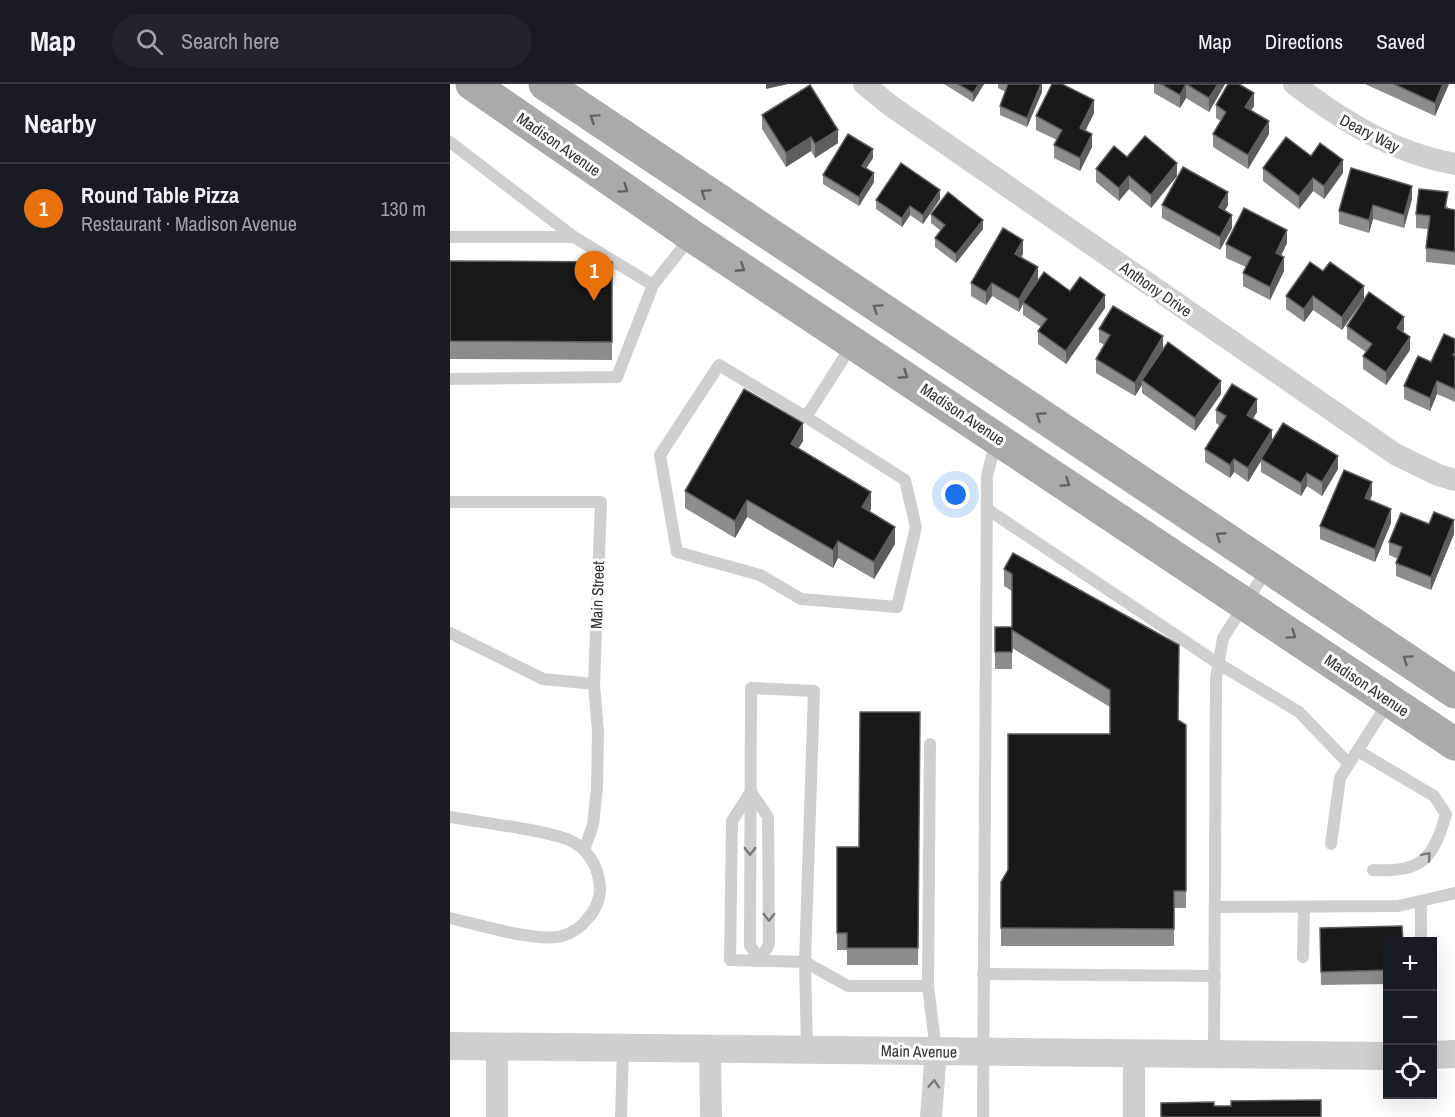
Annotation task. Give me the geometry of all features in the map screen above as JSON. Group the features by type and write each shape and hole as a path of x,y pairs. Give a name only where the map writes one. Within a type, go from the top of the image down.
{"main road":[{"name":"Madison Avenue","path":"472,84 692,236 854,341 1455,744"},
{"path":"545,84 1455,692"}],"street":[{"name":"Anthony Drive","path":"864,84 891,106 1395,454 1438,475 1455,480"},
{"name":"Deary Way","path":"1294,84 1341,119 1398,149 1455,164"},
{"name":"Main Avenue","path":"450,1046 1383,1056"},
{"path":"497,1047 497,1117"},
{"path":"710,1049 711,1117"},
{"path":"931,1117 936,1051"},
{"path":"1134,1053 1134,1117"},
{"path":"1437,1055 1455,1054"}],"lane":[{"path":"450,142 574,237 653,285"},
{"path":"450,380 616,377 653,285 692,236"},
{"path":"450,237 574,237"},
{"path":"806,417 854,341"},
{"path":"719,365 806,417 905,480 916,527 897,607 801,599 760,575 677,552 660,455 719,365"},
{"path":"983,1117 987,476 998,437"},
{"name":"Main Street","path":"450,502 601,502 594,684"},
{"path":"987,509 1219,664 1299,712 1349,764"},
{"path":"1214,1054 1216,678 1223,638 1244,602 1268,568"},
{"path":"450,633 543,679 594,684 598,732 597,788 593,825 584,850"},
{"path":"760,961 750,945 751,688 814,691 805,962 807,1050"},
{"path":"1330,844 1340,778 1390,700"},
{"path":"930,744 928,986 936,1051"},
{"path":"1358,751 1434,796 1446,814 1438,843 1420,864 1396,871 1373,870"},
{"path":"751,792 732,821 730,960 805,962 848,986 928,986"},
{"path":"751,792 768,817 769,944 760,961"},
{"path":"450,817 555,836 574,842 584,850 598,873 600,892 594,912 581,927 563,936 543,938 450,918"},
{"path":"1216,907 1398,906 1455,893"},
{"path":"1421,901 1421,937"},
{"path":"1303,957 1304,907"},
{"path":"983,974 1215,976"},
{"path":"621,1117 623,1048"}],"building":[{"path":"958,84 979,84 973,93"},
{"path":"1008,84 1041,84 1027,118 1000,106"},
{"path":"1052,84 1062,84 1094,100 1080,128 1092,134 1080,158 1054,145 1062,130 1036,116"},
{"path":"1161,84 1186,84 1180,95"},
{"path":"1186,84 1218,84 1209,98"},
{"path":"1228,84 1239,84 1254,93 1245,107 1269,121 1248,155 1213,134 1226,112 1216,105"},
{"path":"1394,84 1443,84 1435,103"},
{"path":"810,85 838,130 815,144 811,137 786,153 762,115"},
{"path":"848,134 873,149 862,166 874,173 859,197 823,175"},
{"path":"1145,136 1177,163 1151,195 1129,176 1119,188 1096,169 1114,146 1127,157"},
{"path":"1286,137 1311,156 1320,143 1343,160 1324,186 1313,178 1299,196 1263,168"},
{"path":"901,163 940,190 923,215 910,206 902,218 876,200"},
{"path":"1183,167 1228,192 1219,207 1232,215 1220,237 1162,205"},
{"path":"1351,168 1412,186 1404,215 1373,205 1369,220 1339,211"},
{"path":"1419,189 1448,192 1445,208 1455,210 1455,252 1426,248 1430,216 1416,214"},
{"path":"948,192 983,220 956,254 935,238 945,225 931,214"},
{"path":"1244,208 1287,230 1276,253 1284,257 1270,287 1243,273 1251,257 1226,244"},
{"path":"1003,228 1023,240 1015,254 1038,267 1019,299 992,283 986,292 971,283"},
{"path":"450,261 612,262 612,342 450,341"},
{"path":"1310,262 1323,271 1330,262 1364,286 1342,317 1313,296 1304,309 1286,296"},
{"path":"1044,272 1070,291 1080,277 1105,295 1066,351 1038,331 1047,319 1023,302"},
{"path":"1369,292 1404,317 1397,328 1410,337 1386,372 1363,356 1372,344 1347,326"},
{"path":"1113,306 1163,336 1135,383 1096,359 1110,335 1099,329"},
{"path":"1444,334 1455,339 1453,355 1455,356 1455,389 1437,381 1430,398 1404,386 1418,356 1431,362"},
{"path":"1168,342 1221,381 1195,418 1142,380"},
{"path":"1232,384 1257,399 1247,415 1272,430 1248,468 1234,459 1230,465 1205,449 1226,416 1216,410"},
{"path":"744,389 803,423 791,444 871,492 862,507 895,527 874,562 838,541 833,550 747,500 735,521 685,491"},
{"path":"1283,423 1338,456 1322,482 1307,473 1301,483 1261,459"},
{"path":"1344,470 1372,482 1365,498 1391,509 1375,549 1320,526"},
{"path":"1434,512 1454,520 1431,577 1396,563 1402,547 1389,542 1401,513 1429,524"},
{"path":"1013,553 1179,645 1178,720 1186,725 1186,891 1174,891 1174,929 1001,928 1001,882 1008,870 1008,734 1110,734 1110,690 1012,630 1012,652 995,652 995,627 1012,627 1012,574 1004,569"},
{"path":"860,712 920,712 918,948 847,948 847,933 837,933 837,847 859,847"},
{"path":"1402,926 1403,937 1383,937 1383,970 1321,972 1320,928"},
{"path":"1321,1100 1321,1117 1161,1117 1161,1103 1214,1102 1214,1106 1231,1106 1231,1101"}],"place":[{"name":"Round Table Pizza","path":"594,301"}]}
